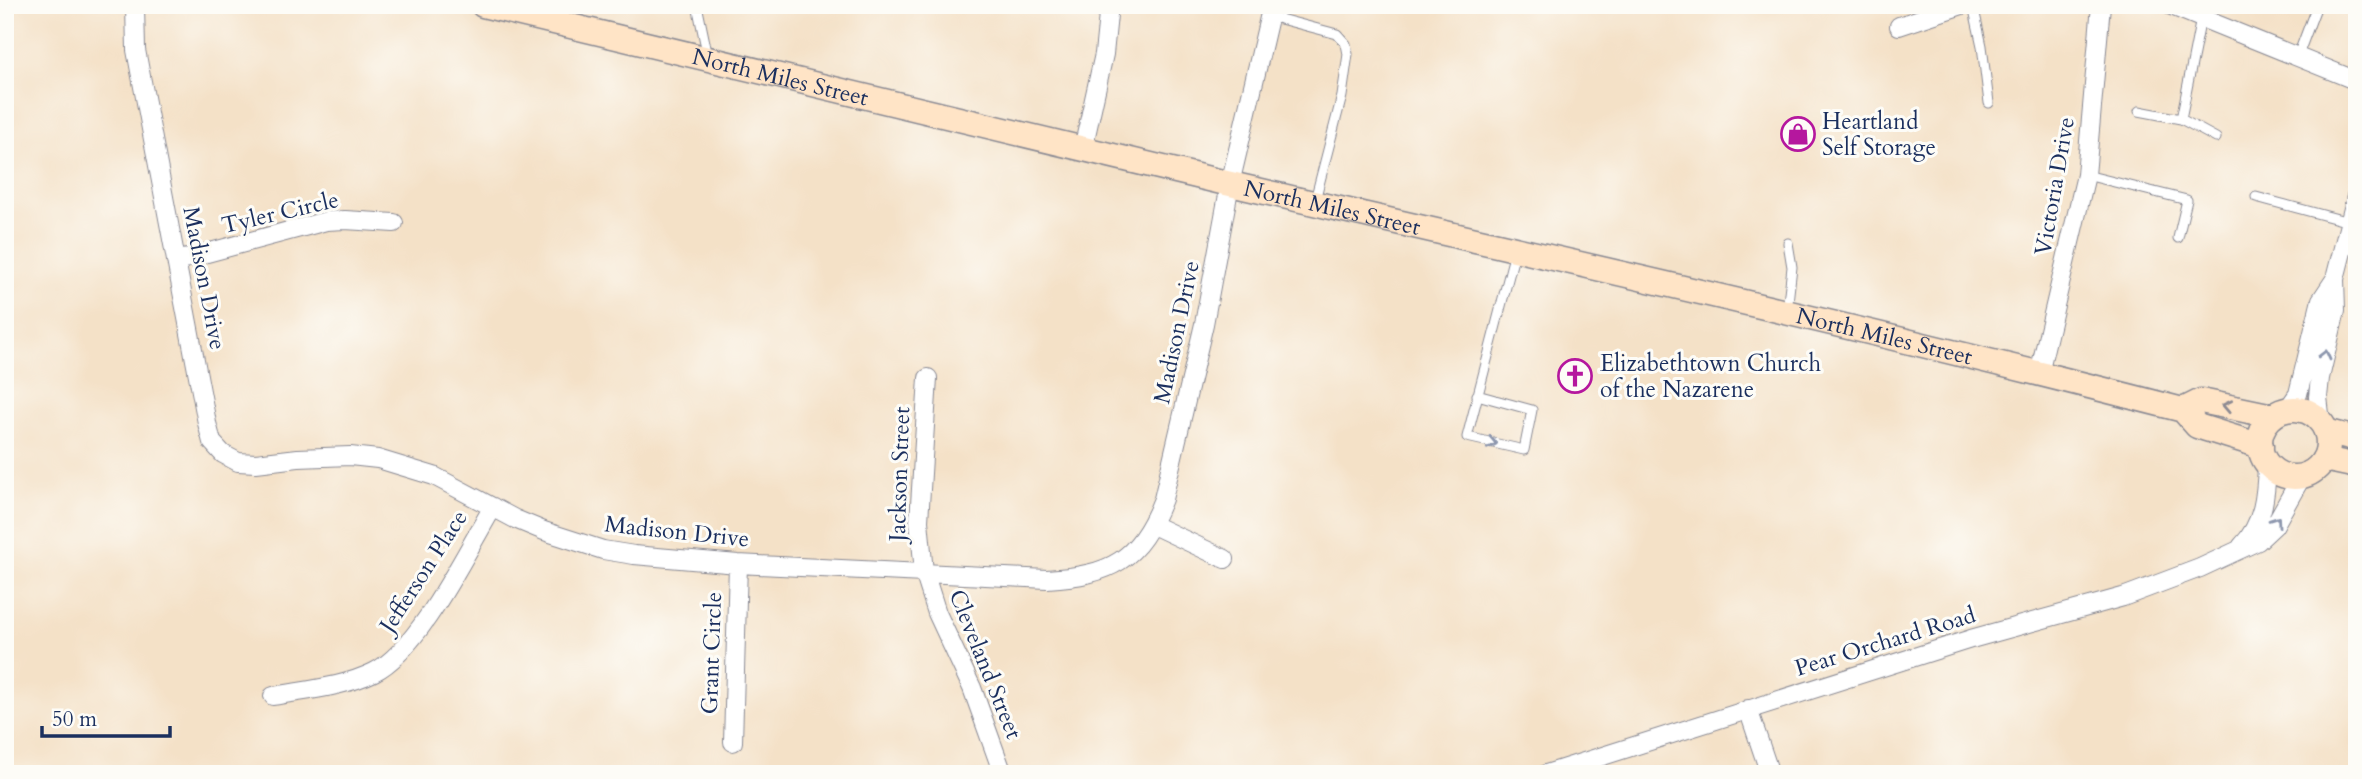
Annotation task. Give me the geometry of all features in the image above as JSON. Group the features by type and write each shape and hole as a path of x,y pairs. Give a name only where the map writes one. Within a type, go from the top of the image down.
{"main road":[{"name":"North Miles Street","path":"483,5 1230,184 2039,373 2183,410 2197,426 2264,455"},
{"name":"North Miles Street","path":"2183,410 2201,401 2280,413"},
{"path":"2323,427 2327,450 2324,459 2311,473 2302,476 2283,475 2264,455 2264,427 2280,413 2306,412 2323,427 2357,439"},
{"path":"2324,459 2357,466"}],"street":[{"name":"Madison Drive","path":"135,5 136,50 150,132 207,423 212,442 223,454 238,461 256,463 350,456 378,459 434,477 544,531 603,550 634,555 738,564 1013,578 1076,577 1102,571 1123,559 1141,543 1153,525 1163,499 1205,324 1230,184 1270,11"},
{"path":"1083,149 1104,54 1109,5"},
{"path":"1899,26 1962,5"},
{"name":"Victoria Drive","path":"2039,373 2085,175 2101,5"},
{"path":"2169,5 2204,12 2297,58 2357,81"},
{"path":"2323,427 2318,397 2320,378 2336,310 2335,279 2357,193"},
{"name":"Tyler Circle","path":"177,261 326,221 345,219 394,223"},
{"path":"2280,413 2298,394 2321,300 2335,279"},
{"name":"Jackson Street","path":"924,572 919,522 928,378"},
{"name":"Pear Orchard Road","path":"2236,552 2250,537 2262,514 2266,492 2264,455"},
{"name":"Pear Orchard Road","path":"1546,774 1971,639 2123,597 2200,568 2258,541 2274,526 2302,476"},
{"name":"Jefferson Place","path":"273,696 356,680 393,660 421,628 493,507"},
{"path":"1153,525 1225,559"},
{"name":"Grant Circle","path":"733,742 738,564"},
{"name":"Cleveland Street","path":"924,572 937,613 972,688 1003,774"},
{"path":"1748,709 1770,774"}],"lane":[{"path":"697,5 708,58"},
{"path":"1973,5 1982,46 1989,103"},
{"path":"2297,58 2317,5"},
{"path":"1270,11 1337,34 1346,44 1348,54 1342,96 1315,202"},
{"path":"2181,120 2204,12"},
{"path":"2139,111 2181,120 2216,138"},
{"path":"2085,175 2188,200 2178,238"},
{"path":"2256,197 2349,222"},
{"path":"1786,313 1792,267 1788,243"},
{"path":"1477,395 1532,410 1524,450 1467,437 1477,395 1515,250"}],"place":[{"name":"Heartland Self Storage","path":"1798,134"},
{"name":"Elizabethtown Church of the Nazarene","path":"1575,376"}]}
